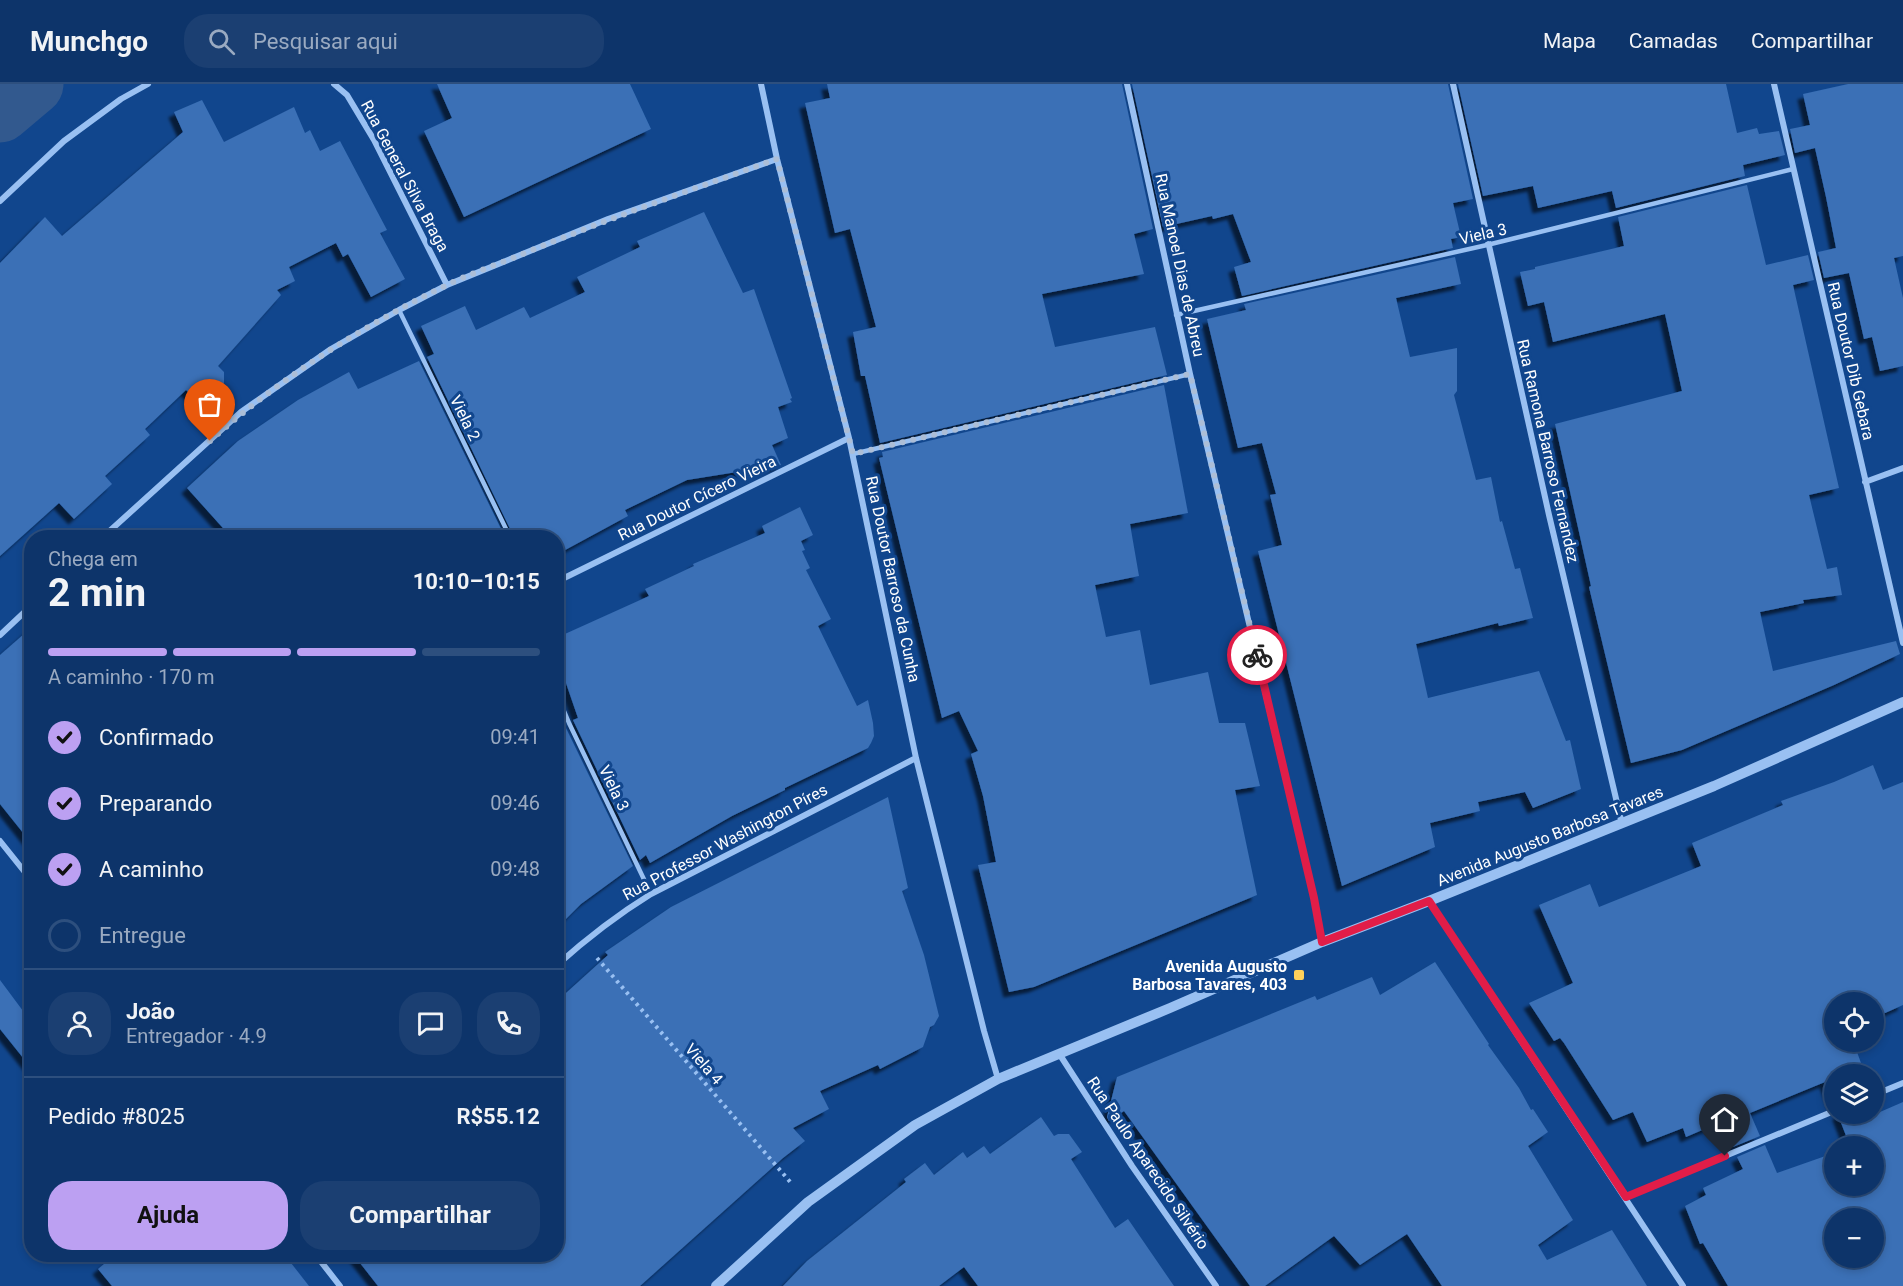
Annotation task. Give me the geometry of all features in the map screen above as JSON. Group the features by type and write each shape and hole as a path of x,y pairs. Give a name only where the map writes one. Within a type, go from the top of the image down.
{"street":[{"path":"0,201 64,141 122,99 148,84"},
{"name":"Rua General Silva Braga","path":"334,84 347,95 374,140 447,285"},
{"name":"Rua Doutor Barroso da Cunha","path":"761,84 777,159 853,454 916,758 998,1079"},
{"name":"Rua Manoel Dias de Abreu","path":"1127,84 1176,315 1314,898 1322,942"},
{"name":"Rua Ramona Barroso Fernandez","path":"1453,84 1487,245 1622,824"},
{"name":"Rua Doutor Dib Gebara","path":"1774,84 1903,643"},
{"path":"111,530 241,412 331,349 399,310 447,285 609,219 777,159"},
{"name":"Rua Doutor Cícero Vieira","path":"564,578 849,438"},
{"path":"1865,482 1903,468"},
{"path":"0,635 24,612"},
{"name":"Avenida Augusto Barbosa Tavares","path":"716,1286 808,1202 915,1125 998,1079 1060,1055 1322,942 1714,786 1903,702"},
{"name":"Rua Professor Washington Píres","path":"564,959 619,914 651,894 916,758"},
{"path":"0,841 24,871"},
{"path":"1429,901 1683,1286"},
{"name":"Rua Paulo Aparecido Silvério","path":"1060,1055 1126,1156 1216,1286"},
{"path":"1884,1091 1903,1083"},
{"path":"1626,1197 1824,1115"},
{"path":"321,1262 340,1286"}],"lane":[{"name":"Viela 3","path":"1176,315 1487,245 1793,169"},
{"name":"Viela 2","path":"399,310 507,530"},
{"path":"853,454 1190,374"},
{"name":"Viela 3","path":"564,711 651,894"}],"path":[{"name":"Viela 4","path":"583,942 808,1202"}],"building":[{"path":"437,84 630,84 651,129 464,217 424,131 452,118"},
{"path":"827,84 1122,84 1153,229 1134,234 1144,274 1042,294 1055,347 1155,327 1167,375 880,443 865,376 861,376 853,332 876,327 850,229 835,233 805,103 830,98"},
{"path":"1132,84 1448,84 1473,199 1453,203 1461,237 1451,239 1453,248 1242,296 1234,267 1251,262 1233,214 1213,219 1212,216 1163,227"},
{"path":"1458,84 1726,84 1737,133 1757,128 1759,134 1779,131 1785,155 1743,165 1745,176 1616,208 1612,191 1538,208 1533,186 1483,196"},
{"path":"1848,84 1903,84 1903,256 1894,258 1903,298 1903,366 1880,371 1872,337 1864,339 1849,273 1824,278 1818,252 1836,248 1815,148 1795,153 1790,129 1810,125 1803,94"},
{"path":"202,100 224,142 294,107 305,133 310,130 320,151 340,141 387,230 380,233 405,279 371,297 348,254 343,257 336,243 289,267 295,281 277,290 281,295 218,366 224,372 224,383 205,399 195,399 186,390 145,429 150,435 105,476 112,484 74,519 59,503 29,530 24,530 24,534 0,556 0,263 45,217 62,236 183,132 174,112"},
{"path":"1747,185 1766,265 1808,255 1814,280 1793,285 1839,488 1809,495 1827,569 1837,567 1842,595 1803,600 1804,603 1760,612 1773,671 1896,641 1900,654 1682,750 1631,763 1589,587 1591,586 1555,424 1682,391 1665,314 1553,342 1544,302 1528,306 1520,272 1624,246 1618,217"},
{"path":"704,212 743,293 754,289 792,398 790,399 792,402 778,407 788,438 772,445 781,465 687,480 625,510 628,516 564,551 564,530 511,530 427,357 434,354 421,326 465,306 476,330 524,307 530,318 585,292 577,277 640,247 637,241"},
{"path":"1455,257 1461,284 1396,298 1410,357 1457,348 1457,391 1454,395 1476,480 1491,477 1500,522 1502,521 1515,569 1520,568 1533,618 1499,626 1498,623 1416,644 1428,698 1539,671 1566,741 1570,740 1581,789 1533,808 1525,792 1478,802 1480,811 1430,823 1435,847 1342,886 1258,551 1282,545 1270,495 1276,494 1262,443 1238,448 1207,319 1246,310 1244,304"},
{"path":"419,361 502,530 225,530 187,488 238,441 298,400 349,372 358,389"},
{"path":"1164,385 1188,513 1130,524 1139,576 1095,585 1106,637 1140,630 1150,685 1208,672 1219,723 1245,723 1260,786 1235,790 1257,895 1034,987 1009,992 978,865 996,862 983,796 971,754 978,751 959,711 942,718 879,458 883,457 882,452"},
{"path":"800,507 813,535 801,541 805,550 802,551 810,568 806,570 831,619 818,626 857,706 868,700 874,736 868,748 785,788 650,863 646,855 640,860 573,720 578,718 564,677 564,634 649,596 645,589 694,566 693,564 765,533 762,526"},
{"path":"24,634 24,834 0,804 0,655"},
{"path":"564,724 633,866 581,904 564,921"},
{"path":"1873,765 1883,790 1903,782 1903,1005 1884,1014 1884,992 1824,992 1824,1052 1857,1052 1861,1064 1824,1064 1824,1082 1750,1113 1760,1136 1733,1147 1721,1122 1686,1137 1683,1128 1647,1142 1633,1112 1613,1120 1564,1043 1560,1038 1554,1041 1529,1003 1573,983 1539,905 1590,884 1599,907 1701,866 1692,843 1783,805 1781,801"},
{"path":"888,797 908,888 902,891 924,955 939,1016 934,1025 930,1027 923,1047 880,1069 878,1065 820,1091 829,1109 793,1128 805,1141 640,1286 378,1286 359,1262 564,1262 564,995 608,955 605,952 671,907"},
{"path":"1435,962 1488,1045 1519,1088 1531,1110 1533,1109 1548,1132 1528,1146 1573,1220 1538,1245 1547,1260 1612,1230 1647,1286 1442,1286 1407,1234 1360,1265 1334,1236 1265,1286 1250,1286 1124,1111 1109,1121 1107,1117 1117,1077 1315,996 1317,1000 1372,977 1380,995"},
{"path":"0,980 24,1012 24,1059 0,1029"},
{"path":"1903,1102 1903,1286 1728,1286 1703,1243 1700,1244 1685,1206 1706,1195 1703,1188 1743,1169 1737,1157 1765,1145 1777,1173 1824,1157 1824,1196 1884,1196 1884,1136 1846,1136 1841,1124 1884,1124 1884,1110"},
{"path":"1041,1117 1054,1136 1069,1134 1082,1152 1071,1159 1115,1228 1128,1219 1174,1286 978,1286 964,1267 939,1286 783,1286 807,1261 906,1182 904,1179 925,1163 934,1175 963,1152 967,1158 984,1146 990,1154"},
{"path":"106,1262 290,1262 309,1286 112,1286 98,1269"}],"waterway":[{"path":"0,111 32,84"}],"way so far":[{"path":"210,441 241,412 331,349 447,285 609,219 777,159 853,454 1190,374 1257,655"}],"place":[{"name":"Avenida Augusto Barbosa Tavares, 403","path":"1299,975"}],"route":[{"path":"1257,655 1314,898 1322,942 1429,901 1541,1073 1626,1197 1725,1156"}]}
